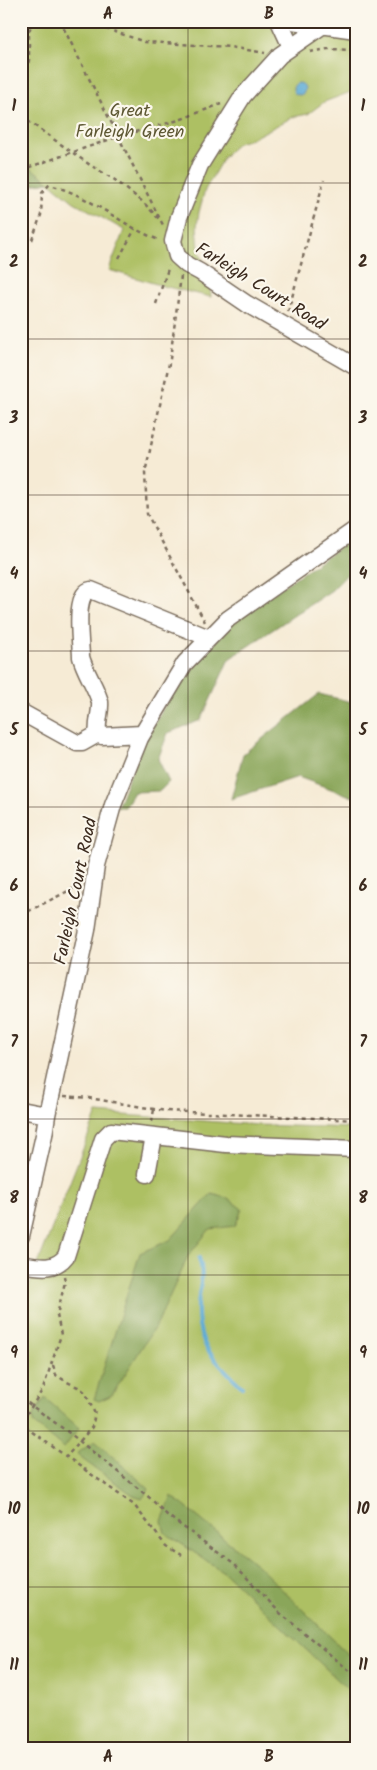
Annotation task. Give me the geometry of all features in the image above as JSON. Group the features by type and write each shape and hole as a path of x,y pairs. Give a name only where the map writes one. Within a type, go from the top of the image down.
{"street":[{"path":"280,21 291,52"},
{"path":"292,21 356,30"},
{"name":"Farleigh Court Road","path":"322,26 243,96 200,165 179,217 178,253 247,304 356,367"},
{"name":"Farleigh Court Road","path":"21,1236 87,930 94,878 113,805 142,734 185,663 228,619 356,529"},
{"path":"98,734 100,701 81,657 80,604 86,591 91,590 211,636"},
{"path":"21,712 77,743 82,743 98,734 102,736 142,734"},
{"path":"21,1110 47,1116"},
{"path":"21,1264 47,1267 61,1262 66,1256 103,1139 110,1131 226,1144 356,1149"},
{"path":"147,1174 154,1136"}],"path":[{"path":"21,94 29,60 29,31 33,21"},
{"path":"60,21 178,253 170,359 145,473 148,514 211,636"},
{"path":"83,21 145,42 291,52 328,49 356,50"},
{"path":"21,170 120,136 179,120 243,96"},
{"path":"21,116 72,153 115,180 143,202 162,223"},
{"path":"283,324 324,180"},
{"path":"32,240 41,214 42,193 48,185 64,188 135,229 160,241 178,253"},
{"path":"119,258 135,229"},
{"path":"156,304 171,259 178,253"},
{"path":"21,915 94,878"},
{"path":"52,1094 89,1098 166,1111 356,1120"},
{"path":"61,1262 65,1282 57,1315 61,1335 43,1388 26,1415 28,1429 134,1505 166,1546 181,1556"},
{"path":"52,1363 56,1375 84,1392 95,1414 92,1427 67,1456"},
{"path":"21,1398 150,1498 167,1515 235,1565 280,1613 356,1676"}],"green space":[{"name":"Great Farleigh Green","path":"21,21 356,21 356,90 324,102 308,114 293,117 251,139 238,143 223,158 205,190 197,226 199,250 209,277 211,297 163,286 109,270 124,230 74,202 49,182 21,186"},
{"path":"21,160 49,182 21,186"},
{"path":"356,536 356,565 332,590 229,659 201,720 168,733 158,759 169,782 160,791 134,792 125,807 117,807 142,745 171,695 206,651 238,617"},
{"path":"319,694 356,703 356,798 298,777 231,799 243,754"},
{"path":"97,1113 259,1125 356,1128 356,1749 21,1749 21,1307"},
{"path":"211,1194 228,1198 242,1209 235,1226 210,1229 188,1256 158,1322 112,1395 99,1401 94,1399 140,1253 170,1240"},
{"path":"45,1398 79,1428 64,1448 33,1423 33,1416"},
{"path":"95,1441 149,1489 142,1499 136,1497 82,1459 78,1453"},
{"path":"172,1496 258,1566 356,1662 356,1697 225,1573 165,1533 162,1521"}],"water":[{"path":"297,83 301,83 305,89 301,95 297,95 293,91 293,87"}],"waterway":[{"path":"199,1258 202,1272 198,1318 203,1341 225,1370 242,1387"}]}
